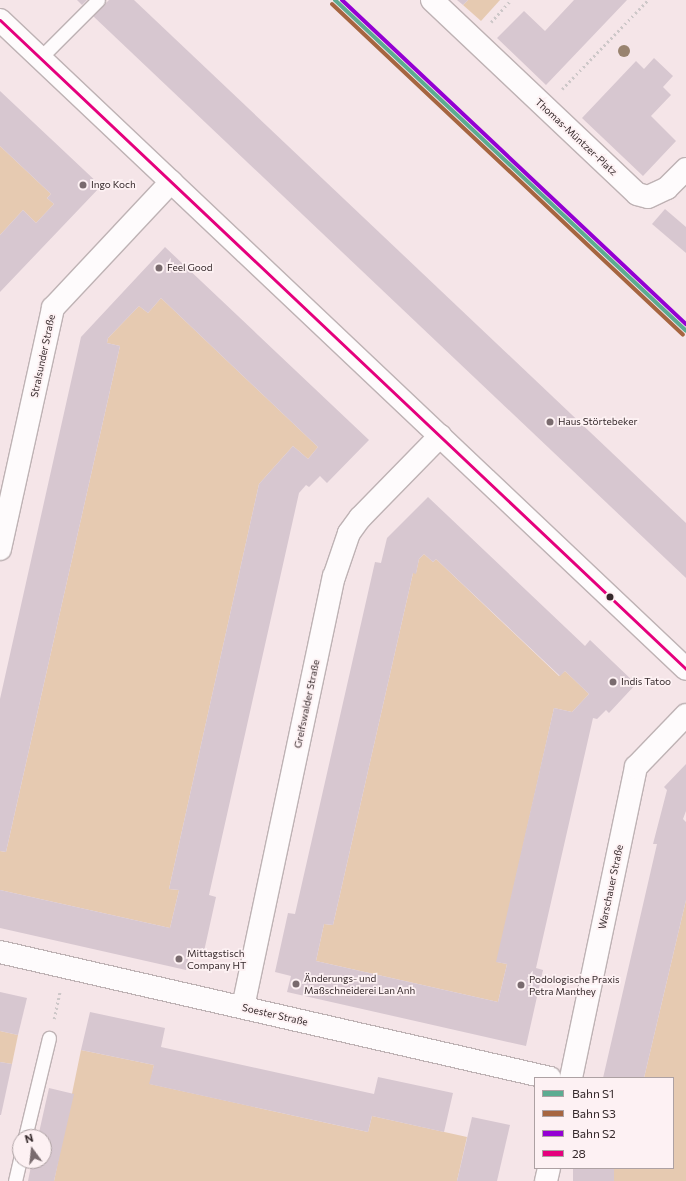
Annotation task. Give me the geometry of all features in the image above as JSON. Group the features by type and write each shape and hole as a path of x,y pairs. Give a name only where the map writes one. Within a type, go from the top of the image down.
{"street":[{"name":"Thomas-Müntzer-Platz","path":"432,0 544,108 637,194 648,197 667,188 686,169"},
{"path":"0,20 686,669"},
{"name":"Stralsunder Straße","path":"0,549 53,308 171,182"},
{"name":"Greifswalder Straße","path":"243,1008 334,578 349,533 360,518 440,436"},
{"name":"Warschauer Straße","path":"571,1077 636,767 686,715"},
{"name":"Soester Straße","path":"0,952 546,1077"},
{"path":"546,1181 549,1169"}],"lane":[{"path":"40,58 98,0"},
{"path":"28,1129 49,1038"},
{"path":"15,1181 18,1169"}],"path":[{"path":"474,39 511,0"},
{"path":"544,108 648,0"}],"shaded area":[{"path":"468,0 500,0 481,21 463,5"},
{"path":"0,146 51,194 47,198 54,204 36,223 23,210 0,235"},
{"path":"161,298 318,447 308,459 293,446 259,484 169,889 179,890 170,928 0,890 0,851 6,852 120,346 107,343 108,338 139,306 148,313"},
{"path":"424,554 433,562 436,559 559,676 565,671 589,694 572,712 554,708 497,962 507,964 498,1002 316,961 324,924 333,925 413,573 416,573 419,559"},
{"path":"686,900 686,1181 611,1181 614,1169 674,1169 674,1077 644,1077"},
{"path":"0,1031 18,1035 12,1064 0,1062"},
{"path":"81,1050 154,1065 150,1084 368,1132 372,1116 467,1137 457,1181 54,1181"}],"building":[{"path":"77,0 87,0 82,5"},
{"path":"109,0 134,0 686,523 686,578 93,16"},
{"path":"457,0 468,0 463,5"},
{"path":"574,0 627,0 546,85 497,38 524,11 545,31"},
{"path":"654,58 673,76 663,87 671,95 651,116 676,141 643,176 582,118 636,61 644,69"},
{"path":"0,91 101,186 0,292 0,235 23,210 36,223 54,204 47,198 51,194 0,146"},
{"path":"665,209 686,227 686,253 652,224"},
{"path":"165,247 369,440 327,483 320,476 309,487 306,485 299,493 209,895 216,897 203,956 189,953 186,970 0,928 0,890 170,928 179,890 169,889 259,484 293,446 308,459 318,447 161,298 148,313 139,306 108,338 107,343 120,346 6,852 0,851 0,699 81,337"},
{"path":"428,497 585,646 590,640 636,684 609,713 606,710 597,719 593,718 536,968 543,970 526,1046 287,992 291,976 275,972 288,913 295,914 375,562 381,563 387,538","holes":["424,554 433,562 436,559 560,676 565,671 589,694 572,712 554,708 496,962 507,964 498,1002 316,961 324,924 333,925 413,573 416,574 419,559"]},
{"path":"686,764 686,811 683,819 686,822 686,900 644,1077 603,1077 657,844 653,844 667,790 664,787"},
{"path":"0,992 27,998 18,1035 0,1031"},
{"path":"90,1012 165,1028 161,1047 374,1094 378,1077 453,1093 444,1132 372,1116 368,1132 149,1084 154,1065 81,1050"},
{"path":"0,1062 12,1064 1,1115 0,1115"},
{"path":"49,1088 74,1094 54,1181 28,1181 30,1169 52,1169 52,1129 40,1129"},
{"path":"472,1117 510,1125 497,1181 457,1181"},
{"path":"573,1169 614,1169 614,1181 573,1181"}],"rail line":[{"name":"S1","path":"335,0 686,331"},
{"name":"S2","path":"342,0 686,324"},
{"name":"S3","path":"332,4 683,335"}],"transit line":[{"name":"28","path":"0,20 686,669"}],"place":[{"name":"Ingo Koch","path":"83,185"},
{"name":"Feel Good","path":"159,268"},
{"name":"Haus Störtebeker","path":"550,422"},
{"name":"Indis Tatoo","path":"613,682"},
{"name":"Mittagstisch Company HT","path":"179,959"},
{"name":"Änderungs- und Maßschneiderei Lan Anh","path":"296,984"},
{"name":"Podologische Praxis Petra Manthey","path":"521,985"}]}
